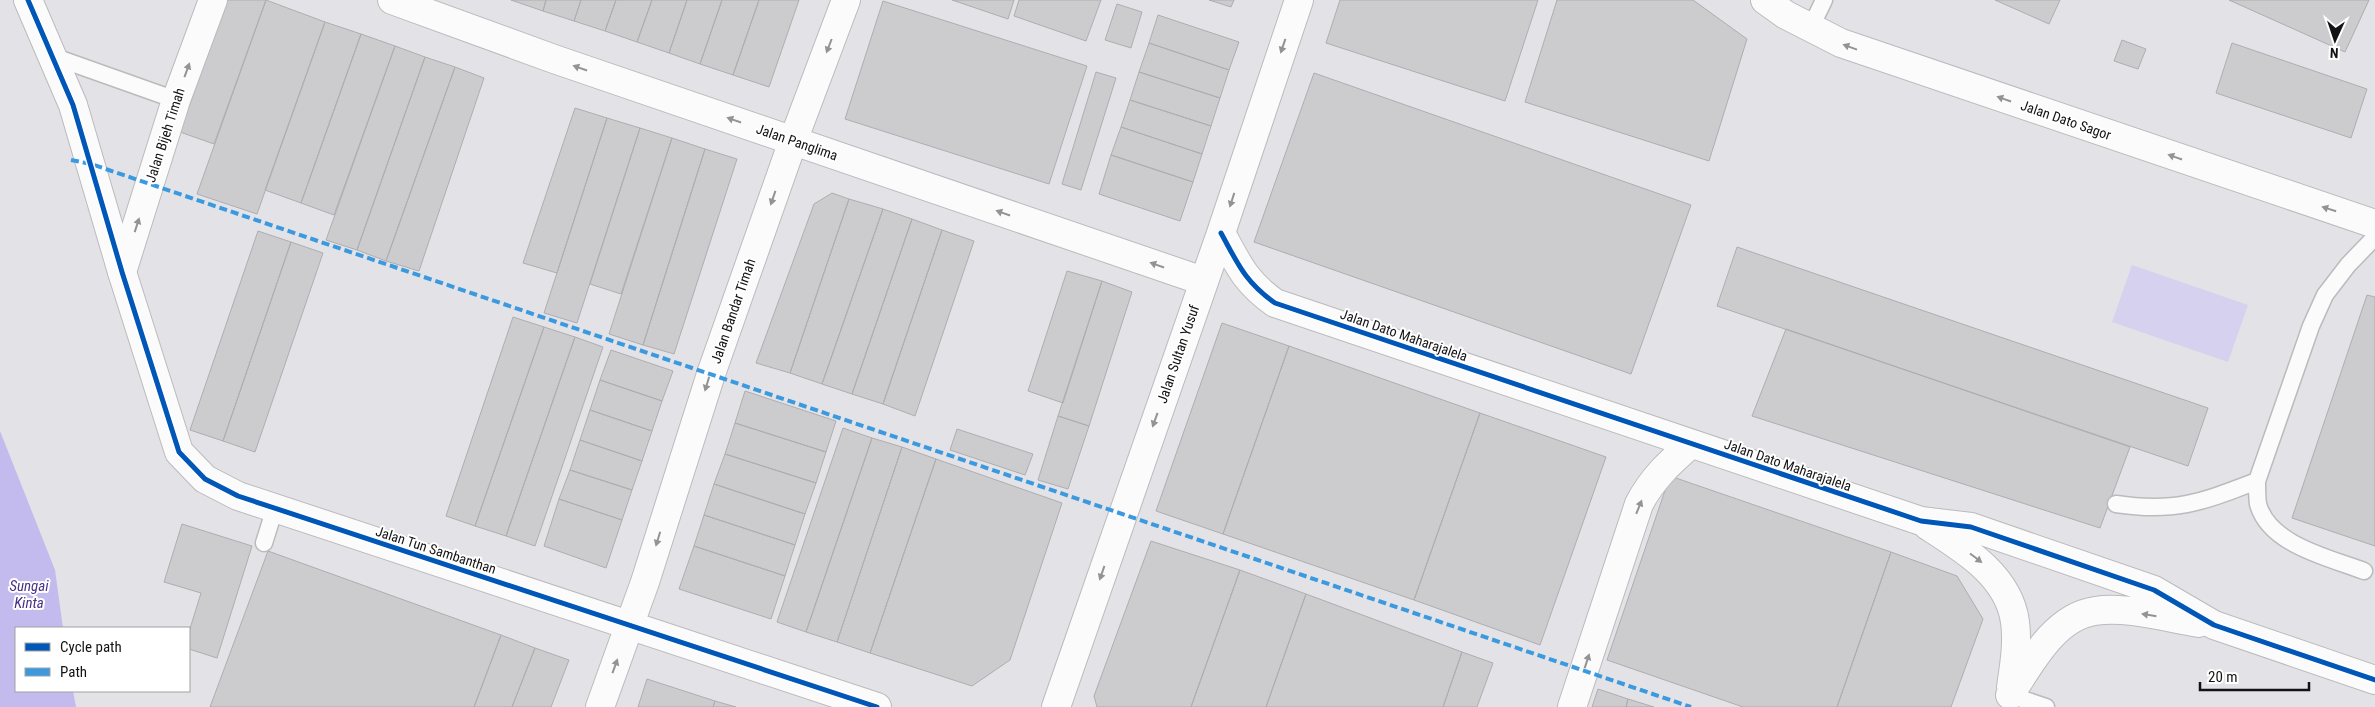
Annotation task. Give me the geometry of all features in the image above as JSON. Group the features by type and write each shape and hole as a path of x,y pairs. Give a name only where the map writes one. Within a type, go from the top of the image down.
{"street":[{"name":"Jalan Tun Sambanthan","path":"28,0 73,105 122,272 179,452 205,479 238,496 877,707"},
{"name":"Jalan Bijeh Timah","path":"122,272 176,100 213,0"},
{"name":"Jalan Panglima","path":"392,0 554,59 1203,281"},
{"name":"Jalan Bandar Timah","path":"600,707 630,625 711,374 793,141 846,0"},
{"name":"Jalan Sultan Yusuf","path":"1056,707 1203,281 1222,233 1299,0"},
{"name":"Jalan Dato Sagor","path":"1765,0 1810,29 1870,54 2375,224"},
{"name":"Jalan Dato Maharajalela","path":"1222,233 1241,271 1257,290 1275,303 1921,521 1971,527 2145,587 2214,625 2375,680"},
{"path":"1572,707 1639,504 1649,484 1664,467 1691,444"},
{"path":"1921,521 1984,564 2004,593 2015,621 2016,652 2008,701"},
{"path":"2008,701 2032,660 2051,636 2072,620 2094,611 2118,610 2214,625"}],"lane":[{"path":"1810,29 1824,0"},
{"path":"52,56 176,100"},
{"path":"2364,571 2291,544 2271,526 2258,505 2257,481 2311,326 2325,295 2348,265 2375,236"},
{"path":"2116,504 2143,508 2171,508 2203,501 2257,481"},
{"path":"264,543 275,508"},
{"path":"2008,701 2046,707"}],"shaded area":[{"path":"2132,265 2248,305 2228,362 2112,322"}],"water":[{"name":"Sungai Kinta","path":"0,431 55,570 63,627 15,627 15,692 73,692 76,707 0,707"}],"building":[{"path":"227,0 266,0 214,144 180,132"},
{"path":"266,0 325,22 257,214 197,194"},
{"path":"511,0 546,0 543,11"},
{"path":"546,0 581,0 574,21 543,11"},
{"path":"581,0 616,0 605,31 574,21"},
{"path":"616,0 652,0 637,42 605,31"},
{"path":"652,0 687,0 669,53 637,42"},
{"path":"687,0 722,0 700,64 669,53"},
{"path":"722,0 759,0 733,75 700,64"},
{"path":"759,0 799,0 769,87 733,75"},
{"path":"952,0 1014,0 1008,19"},
{"path":"1019,0 1101,0 1086,41 1014,16"},
{"path":"1209,0 1234,0 1231,7"},
{"path":"1340,0 1538,0 1505,101 1326,43"},
{"path":"1557,0 1693,0 1747,39 1709,161 1525,102"},
{"path":"1995,0 2060,0 2049,24"},
{"path":"2229,0 2369,0 2345,52"},
{"path":"883,1 1087,66 1049,184 845,119"},
{"path":"1117,4 1142,12 1131,48 1105,40"},
{"path":"1158,15 1239,42 1229,70 1149,43"},
{"path":"325,22 361,34 301,203 265,190"},
{"path":"361,34 395,46 334,215 301,203"},
{"path":"2122,40 2146,49 2138,69 2114,61"},
{"path":"1149,43 1229,70 1220,98 1139,72"},
{"path":"2232,43 2367,89 2351,138 2216,93"},
{"path":"395,46 425,57 357,250 326,240"},
{"path":"425,57 455,67 386,261 357,250"},
{"path":"455,67 484,78 419,271 386,261"},
{"path":"1096,72 1116,78 1081,190 1062,184"},
{"path":"1139,72 1220,98 1211,126 1130,100"},
{"path":"1314,73 1691,205 1631,374 1254,242"},
{"path":"1130,100 1211,126 1202,154 1121,127"},
{"path":"575,108 607,118 557,273 523,263"},
{"path":"607,118 640,128 577,323 544,313"},
{"path":"1121,127 1202,154 1193,182 1111,155"},
{"path":"640,128 672,138 621,294 590,284"},
{"path":"672,138 705,149 643,345 609,334"},
{"path":"705,149 737,159 674,354 643,345"},
{"path":"1111,155 1193,182 1180,221 1099,194"},
{"path":"832,193 849,199 790,373 756,363 814,204"},
{"path":"849,199 883,209 822,384 790,373"},
{"path":"883,209 912,219 852,394 822,384"},
{"path":"912,219 942,230 883,404 852,394"},
{"path":"942,230 974,241 915,416 883,404"},
{"path":"258,231 291,242 223,441 190,430"},
{"path":"291,242 323,253 255,452 223,441"},
{"path":"1737,247 2208,408 2188,466 1717,306"},
{"path":"1067,271 1102,281 1063,403 1028,391"},
{"path":"1102,281 1132,292 1089,426 1058,416"},
{"path":"2367,295 2375,297 2375,546 2292,518"},
{"path":"513,317 544,327 475,526 446,516"},
{"path":"1222,323 1289,346 1223,534 1156,511"},
{"path":"544,327 575,337 506,536 475,526"},
{"path":"1786,329 2130,447 2100,528 1752,416"},
{"path":"575,337 603,347 535,546 506,536"},
{"path":"1289,346 1480,413 1414,600 1223,534"},
{"path":"611,350 673,371 662,401 600,380"},
{"path":"600,380 662,401 652,431 590,410"},
{"path":"745,391 836,421 826,452 735,423"},
{"path":"590,410 652,431 642,461 580,440"},
{"path":"1480,413 1606,457 1540,645 1414,600"},
{"path":"1058,416 1089,426 1068,489 1038,480"},
{"path":"735,423 826,452 816,483 725,454"},
{"path":"843,428 872,438 806,632 777,622"},
{"path":"957,429 1033,454 1025,475 950,450"},
{"path":"872,438 902,447 837,642 806,632"},
{"path":"580,440 642,461 632,490 570,470"},
{"path":"902,447 936,459 870,653 837,642"},
{"path":"725,454 816,483 805,514 714,484"},
{"path":"936,459 1062,503 1010,660 972,686 870,653"},
{"path":"570,470 632,490 622,520 559,499"},
{"path":"1670,476 1891,552 1837,707 1743,707 1607,660"},
{"path":"714,484 805,514 795,545 704,515"},
{"path":"559,499 622,520 606,568 544,546"},
{"path":"704,515 795,545 785,576 694,546"},
{"path":"182,524 252,546 217,658 190,649 190,629 201,593 164,582"},
{"path":"1151,541 1240,570 1191,707 1097,707 1094,696"},
{"path":"694,546 785,576 771,619 679,589"},
{"path":"268,551 501,635 474,707 210,707"},
{"path":"1891,552 1957,576 1983,619 1951,707 1837,707"},
{"path":"1240,570 1306,594 1266,707 1191,707"},
{"path":"1306,594 1462,652 1443,707 1266,707"},
{"path":"501,635 535,648 512,707 474,707"},
{"path":"535,648 569,660 551,707 512,707"},
{"path":"1462,652 1493,663 1477,707 1443,707"},
{"path":"647,679 715,701 713,707 638,707"},
{"path":"1598,689 1628,699 1626,707 1592,707"},
{"path":"1628,699 1654,707 1626,707"},
{"path":"715,701 736,707 713,707"}],"marked path":[{"path":"71,160 91,164 1691,707"}],"cycle path":[{"path":"28,0 73,105 122,272 179,452 205,479 238,496 877,707"},
{"path":"1221,233 1249,280 1275,303 1921,521 1971,527 2154,590 2214,625 2375,680"}]}
